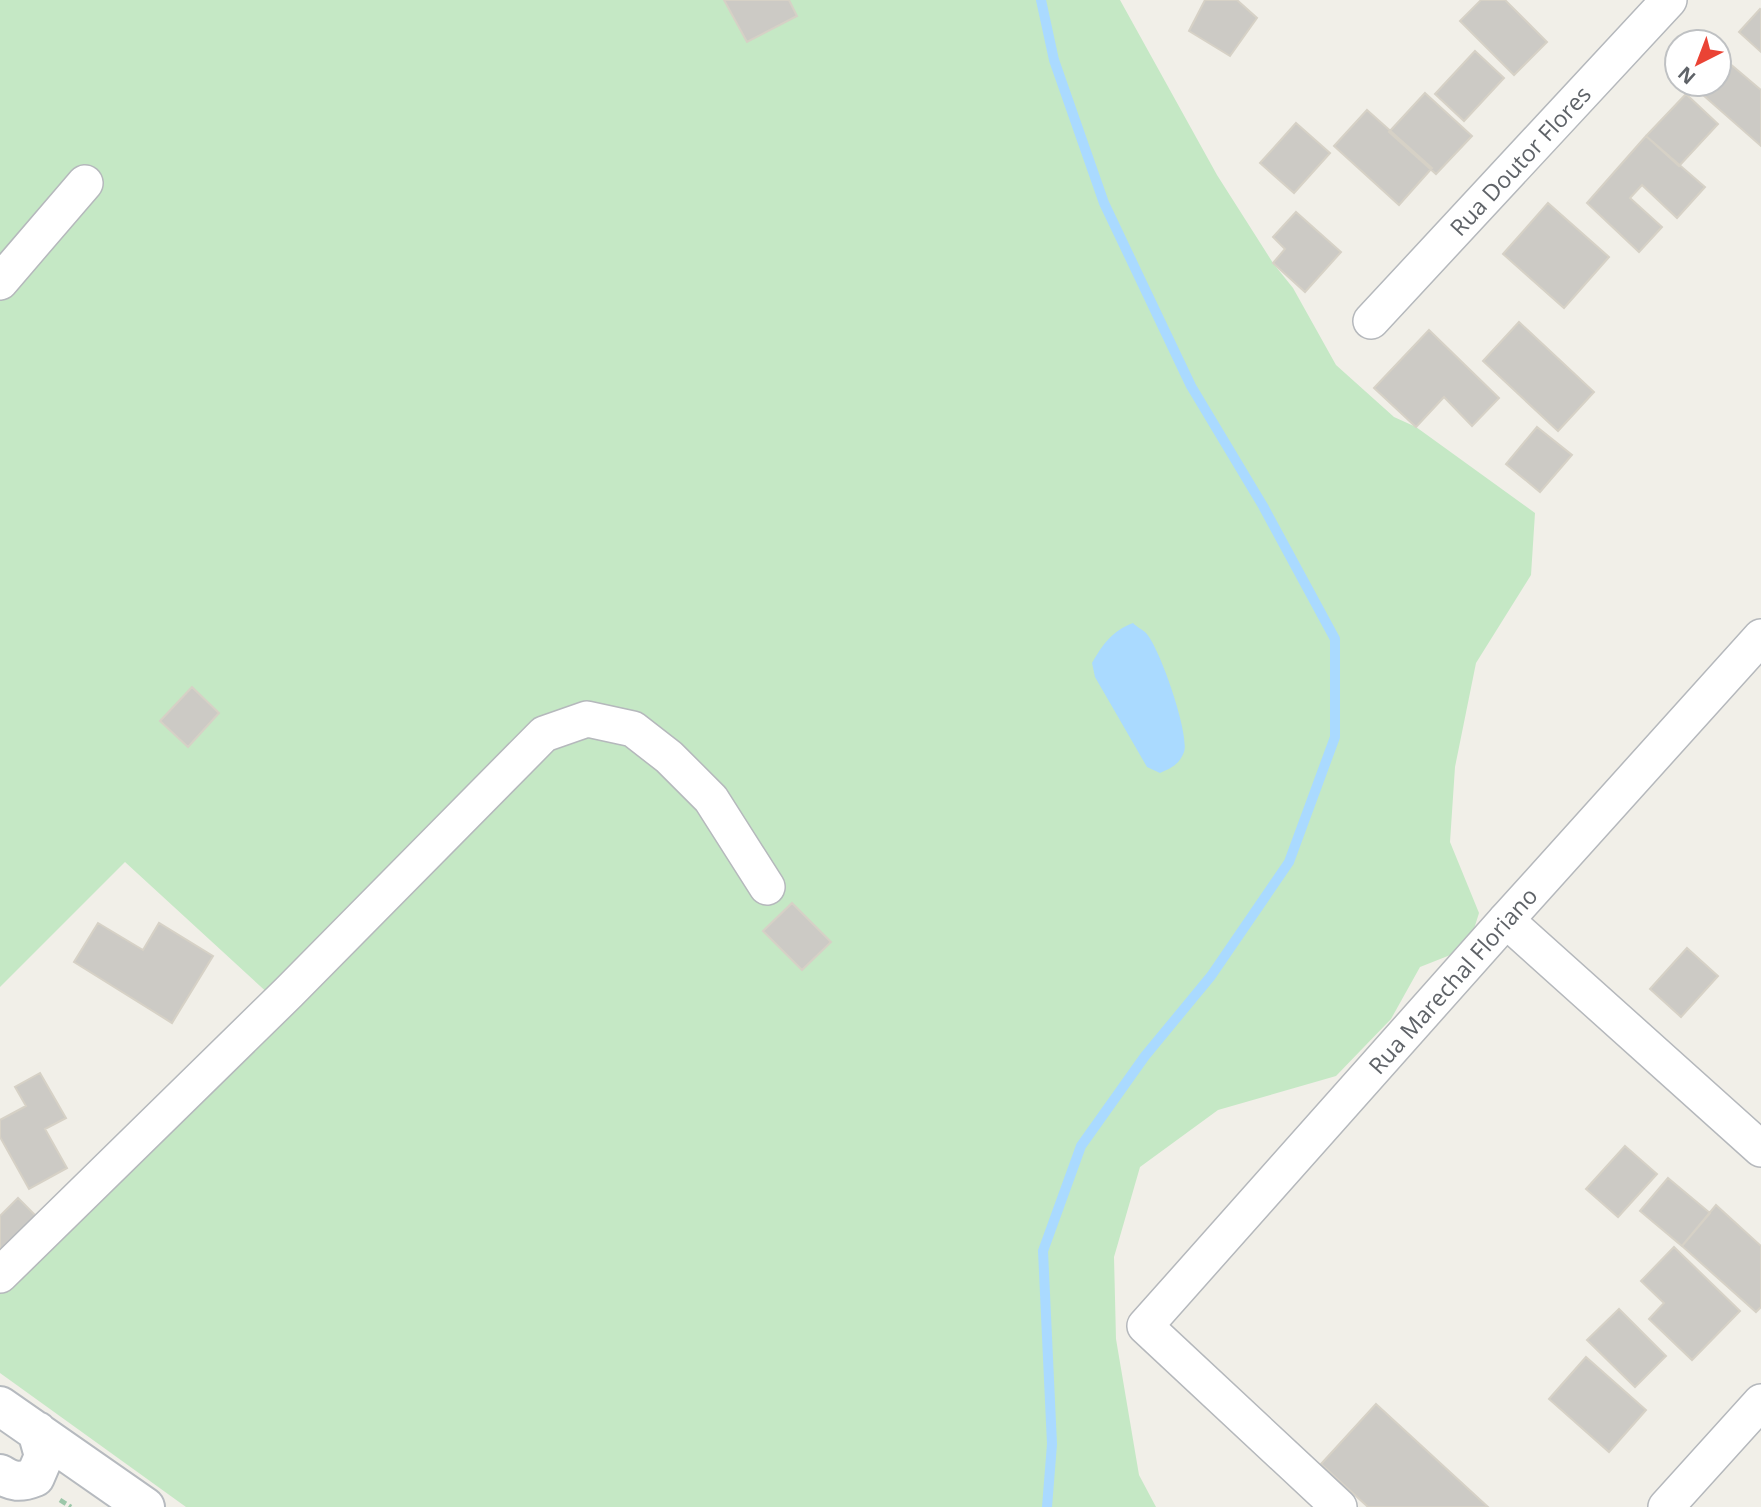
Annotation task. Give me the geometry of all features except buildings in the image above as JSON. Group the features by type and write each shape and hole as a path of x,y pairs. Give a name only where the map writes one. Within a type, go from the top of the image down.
{"main road":[{"path":"0,1406 145,1507"},
{"path":"0,1474 13,1482 25,1482 35,1477 44,1456 37,1431"},
{"path":"0,1482 35,1507"}],"street":[{"name":"Rua Doutor Flores","path":"1371,321 1669,0"},
{"path":"0,282 85,183"},
{"name":"Rua Marechal Floriano","path":"1339,1507 1145,1326 1761,637"},
{"path":"0,1275 289,992 544,734 587,719 633,729 670,757 712,799 767,887"},
{"path":"1506,920 1761,1149"},
{"path":"1666,1507 1761,1402"}],"green space":[{"path":"0,0 1120,0 1217,175 1273,263 1293,288 1336,365 1394,417 1416,427 1535,513 1531,575 1476,663 1455,767 1450,842 1479,913 1468,948 1420,967 1391,1019 1336,1076 1218,1110 1140,1167 1114,1257 1116,1339 1139,1475 1156,1507 186,1507 0,1373 0,1291 283,1007 125,862 0,987"}],"water":[{"path":"1133,623 1146,633 1159,656 1183,728 1185,743 1180,760 1160,773 1147,767 1095,677 1092,663 1109,639"}],"waterway":[{"path":"1041,0 1054,60 1104,203 1191,386 1263,506 1335,639 1335,737 1289,862 1211,976 1145,1056 1081,1146 1043,1251 1052,1444 1047,1507"}]}
